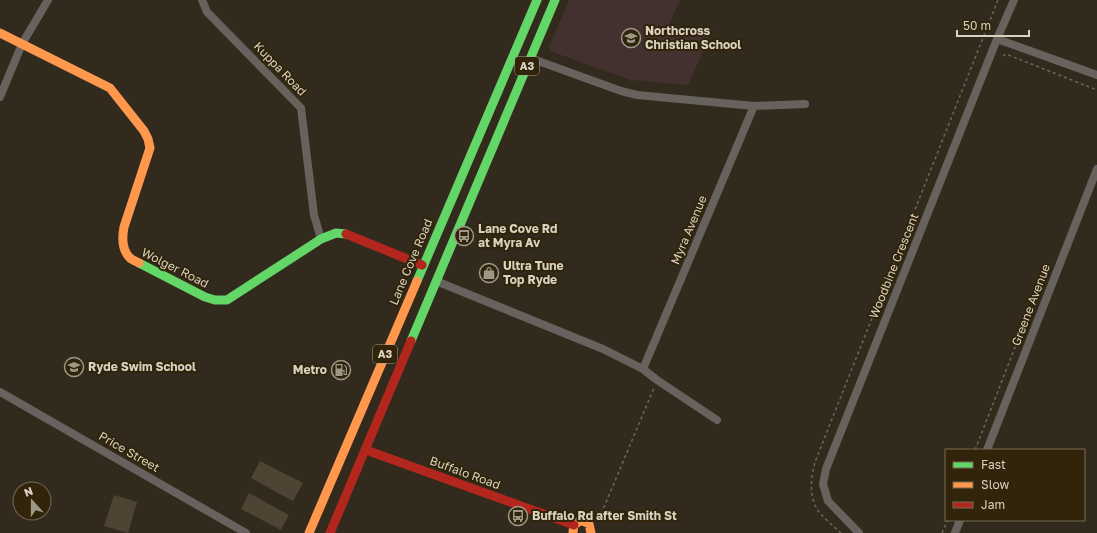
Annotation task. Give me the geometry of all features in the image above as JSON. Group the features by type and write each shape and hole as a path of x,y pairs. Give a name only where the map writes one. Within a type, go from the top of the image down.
{"main road":[{"name":"Lane Cove Road","path":"309,533 348,444 422,265 537,0"},
{"name":"A3","path":"330,533 555,0"},
{"name":"Wolger Road","path":"0,33 110,88 130,112 148,139 150,148 124,227 122,239 130,258 205,297 215,300 227,300 334,232 342,232 352,235 422,265"},
{"name":"Buffalo Road","path":"348,444 573,529 581,520 590,526 592,533"}],"street":[{"path":"0,97 22,44 48,0"},
{"name":"Kuppa Road","path":"202,0 207,12 301,108 314,215 321,239"},
{"name":"Woodbine Crescent","path":"859,533 828,501 824,484 826,469 997,39 1014,0"},
{"path":"997,39 1097,75"},
{"path":"530,58 621,91 637,95 754,106 805,104"},
{"name":"Myra Avenue","path":"643,369 754,106"},
{"name":"Greene Avenue","path":"987,449 1097,169"},
{"path":"436,281 603,349 643,369 717,420"},
{"name":"Price Street","path":"0,392 246,533"},
{"path":"955,533 960,521"}],"path":[{"path":"840,533 819,512 814,500 811,488 815,462 998,0"},
{"path":"1003,56 1006,54 1097,90"},
{"path":"975,449 1044,273"},
{"path":"599,519 657,380"},
{"path":"942,533 948,521"}],"shaded area":[{"name":"Northcross Christian School","path":"569,0 680,0 669,25 713,29 688,85 631,80 550,51 549,47"}],"building":[{"path":"260,461 303,483 293,501 251,478"},
{"path":"249,493 289,515 281,530 241,509"},
{"path":"114,495 137,502 128,533 104,526"}],"traffic: fast":[{"path":"417,281 537,0"},
{"path":"411,341 555,0"},
{"path":"139,263 205,297 215,300 227,300 321,239 336,233 346,234"}],"traffic: slow":[{"path":"0,33 110,88 144,131 150,148 124,227 123,235 123,243 127,255 139,263"},
{"path":"309,533 417,281"},
{"path":"573,532 574,525 581,520 589,524 591,533"}],"traffic: jam":[{"path":"346,234 422,265"},
{"path":"330,533 411,341"},
{"path":"366,450 574,525"}],"place":[{"name":"Northcross Christian School","path":"631,38"},
{"name":"Lane Cove Rd at Myra Av","path":"464,236"},
{"name":"Ultra Tune Top Ryde","path":"489,273"},
{"name":"Ryde Swim School","path":"74,367"},
{"name":"Metro","path":"341,370"},
{"name":"Buffalo Rd after Smith St","path":"518,516"}]}
